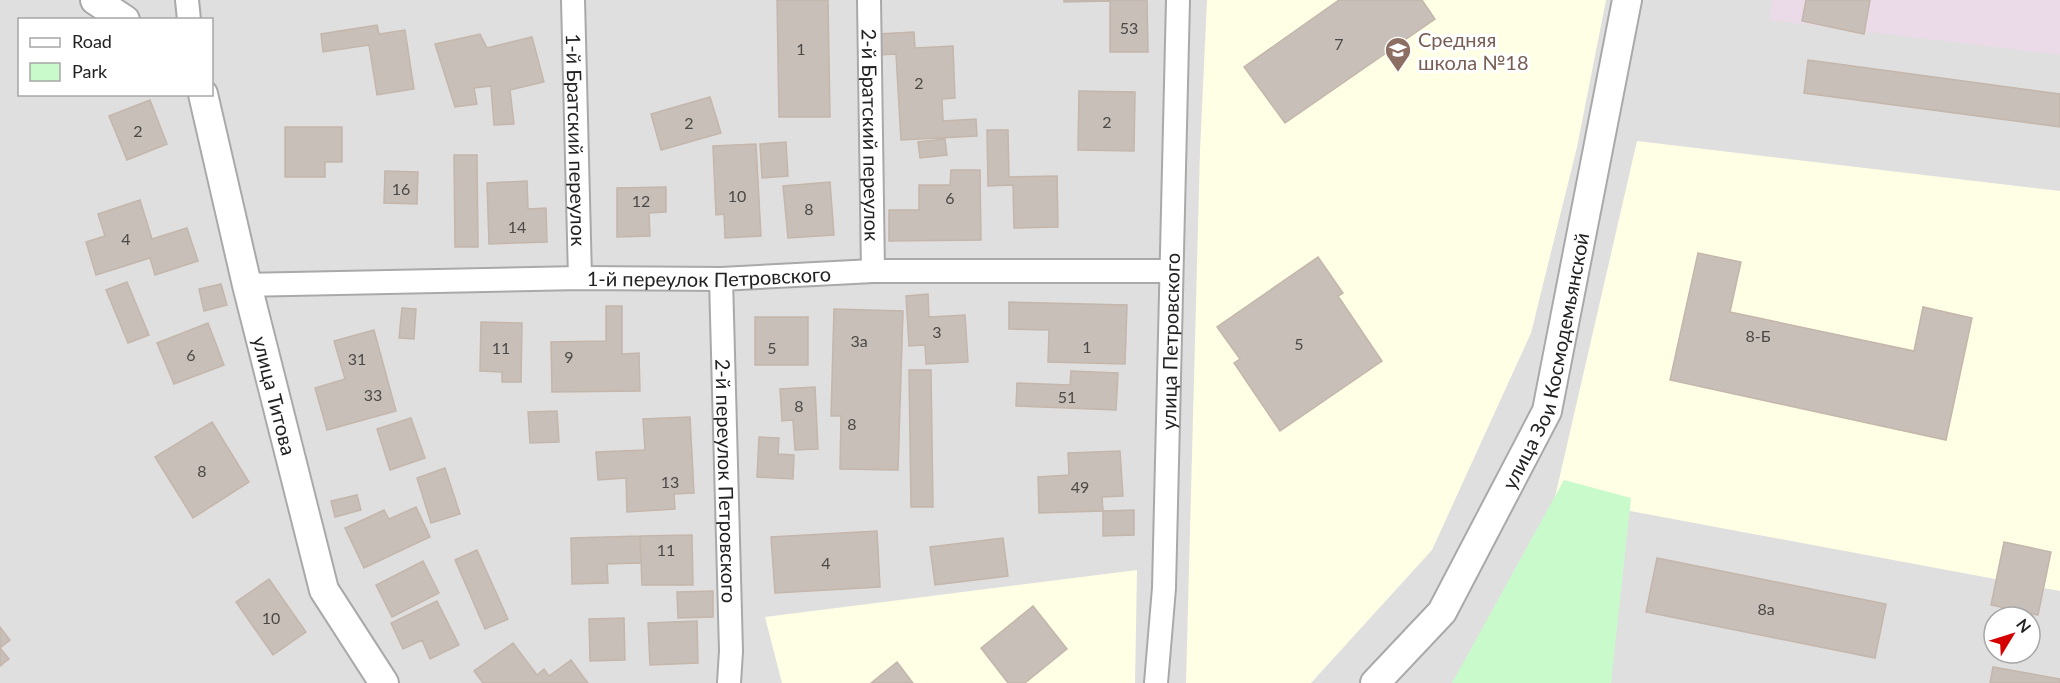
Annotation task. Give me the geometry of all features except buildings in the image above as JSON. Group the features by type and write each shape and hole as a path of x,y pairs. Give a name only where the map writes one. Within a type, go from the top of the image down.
{"street":[{"path":"95,0 122,18"},
{"path":"187,0 189,18"},
{"name":"1-й Братский переулок","path":"573,0 580,278"},
{"name":"2-й Братский переулок","path":"869,0 873,271"},
{"name":"улица Петровского","path":"1156,683 1164,588 1178,0"},
{"name":"улица Зои Космодемьянской","path":"1375,683 1442,612 1548,411 1627,0"},
{"name":"улица Титова","path":"202,96 247,285 324,590 384,683"},
{"name":"1-й переулок Петровского","path":"247,285 580,278 721,279 873,271 1171,271"},
{"name":"2-й переулок Петровского","path":"721,279 731,651 729,683"}],"shaded area":[{"path":"0,0 2060,0 2060,683 0,683"},
{"path":"1207,0 1606,0 1577,147 1531,333 1432,550 1311,683 1186,683 1200,151"},
{"path":"1772,0 2060,0 2060,55 1770,20"},
{"path":"1637,141 2060,191 2060,591 1555,497"},
{"path":"1137,570 1135,683 782,683 765,617"}],"green space":[{"path":"1564,480 1631,498 1611,683 1452,683"}],"place":[{"name":"Средняя школа №18","path":"1398,73"}]}
